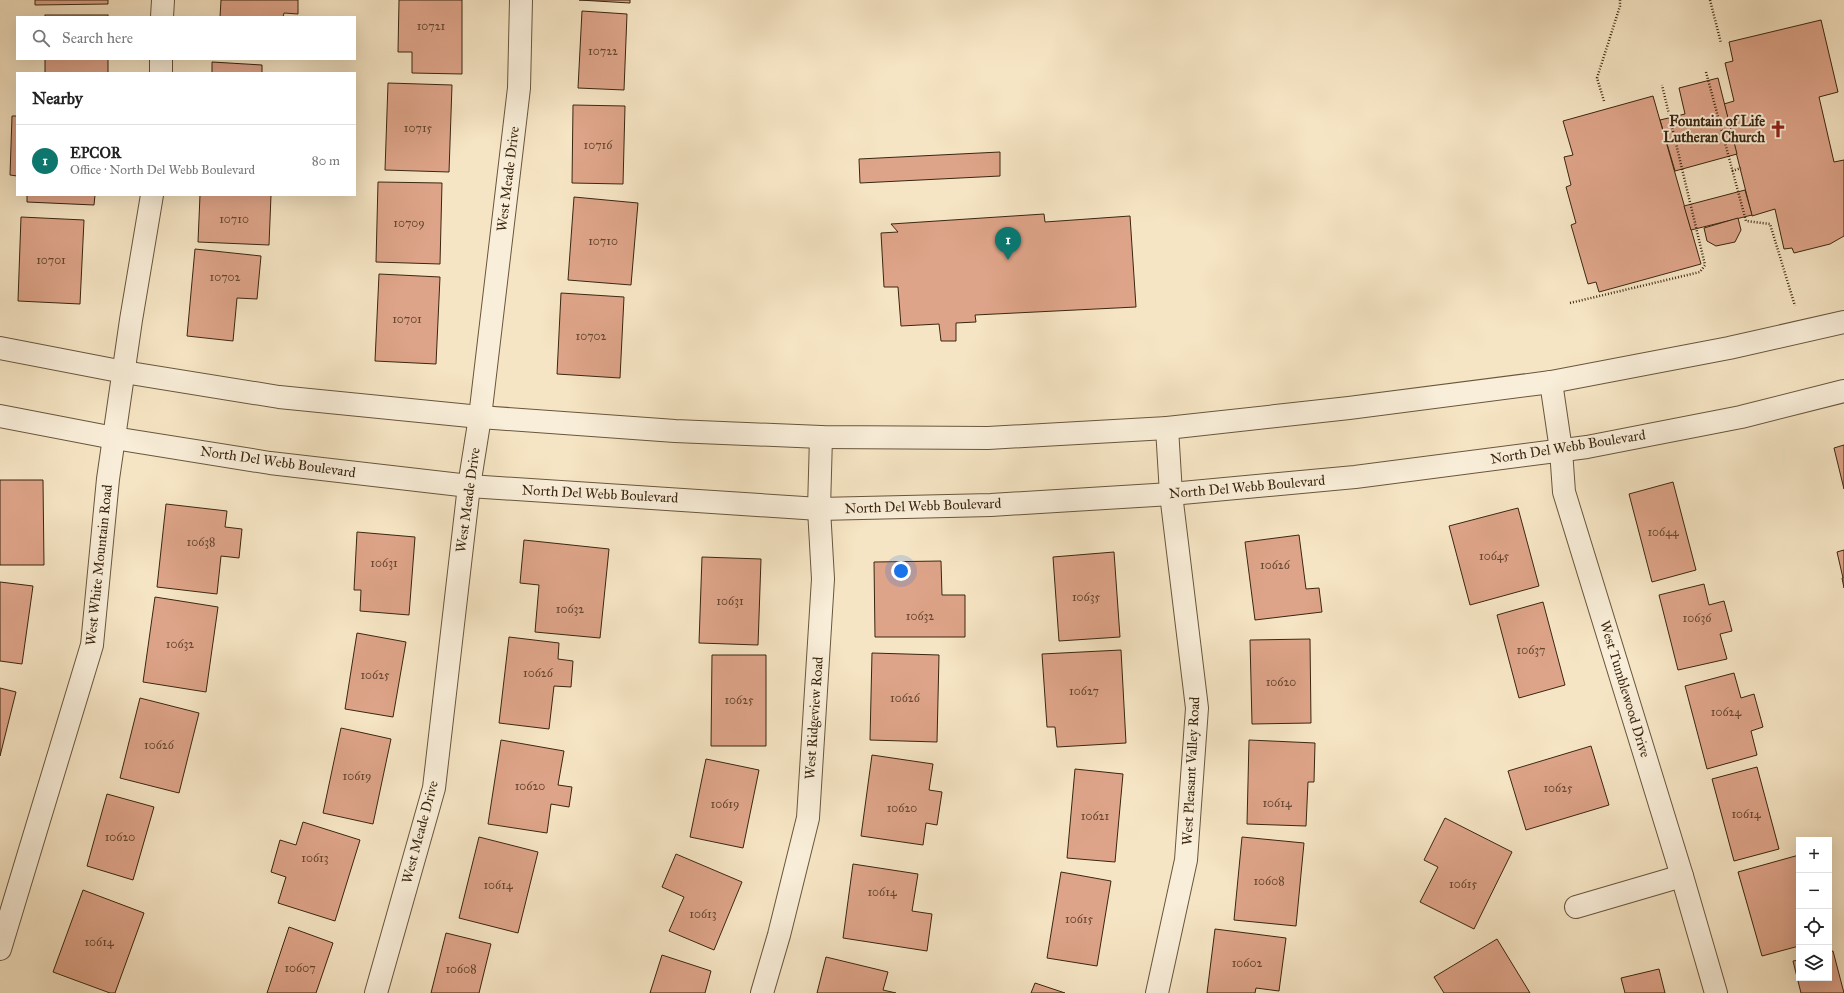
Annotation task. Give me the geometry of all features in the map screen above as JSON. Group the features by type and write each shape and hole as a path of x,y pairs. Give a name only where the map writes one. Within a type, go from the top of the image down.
{"street":[{"path":"162,16 163,0"},
{"name":"West Meade Drive","path":"376,993 434,788 469,486 480,417 519,88 521,0"},
{"path":"161,60 161,72"},
{"name":"West White Mountain Road","path":"0,949 92,645 108,479 152,196"},
{"path":"0,348 124,372 279,397 480,417 675,431 821,437 988,438 1167,428 1349,408 1551,382 1729,348 1844,322"},
{"name":"West Tumblewood Drive","path":"1551,382 1561,450 1564,492 1682,876 1716,993"},
{"name":"North Del Webb Boulevard","path":"0,416 114,438 270,463 469,486 819,509 992,505 1171,494 1356,477 1587,447 1741,417 1844,391"},
{"name":"West Pleasant Valley Road","path":"1157,993 1186,860 1197,708 1171,494 1167,428"},
{"name":"West Ridgeview Road","path":"762,993 779,935 808,818 823,579 819,509 821,437"},
{"path":"1576,907 1682,876"}],"path":[{"path":"1604,101 1598,78 1620,6 1620,0"},
{"path":"1710,0 1721,43"},
{"path":"1706,72 1746,221 1770,224 1795,306"},
{"path":"1570,304 1700,272 1705,265 1662,85"},
{"path":"1732,171 1740,168"}],"building":[{"path":"35,0 108,0 108,4 35,5"},
{"path":"221,0 298,0 298,14 284,13 283,16 220,16"},
{"path":"399,0 462,0 462,74 412,73 412,52 398,52"},
{"path":"579,0 630,0 630,3"},
{"path":"582,11 627,14 624,90 578,88"},
{"path":"45,15 108,15 108,16"},
{"name":"Fountain of Life Lutheran Church","path":"1821,20 1838,92 1819,97 1834,162 1844,160 1844,236 1830,244 1794,253 1792,248 1784,249 1775,209 1752,216 1724,104 1734,101 1725,63 1733,61 1729,42"},
{"path":"45,60 108,60 108,72 45,72"},
{"path":"212,62 262,65 262,72 212,72"},
{"path":"1718,78 1737,154 1675,171 1660,120 1685,114 1679,88"},
{"path":"388,83 452,85 449,172 385,170"},
{"path":"1653,96 1701,264 1599,292 1596,282 1588,284 1571,225 1576,223 1566,187 1571,185 1564,157 1573,155 1563,121"},
{"path":"573,105 625,106 623,184 572,183"},
{"path":"12,116 16,116 16,176 10,175"},
{"path":"1000,152 1000,176 860,183 859,159"},
{"path":"378,182 442,183 440,264 376,262"},
{"path":"1745,190 1752,215 1691,230 1684,206"},
{"path":"27,196 95,196 94,205 27,202"},
{"path":"200,196 271,196 269,245 198,242"},
{"path":"574,197 638,203 631,285 568,280"},
{"path":"1044,214 1045,222 1130,216 1136,307 975,315 976,322 956,323 956,341 941,341 939,324 901,326 898,287 884,287 881,233 898,232 891,224"},
{"path":"21,217 84,220 80,304 18,301"},
{"path":"1738,218 1741,230 1735,242 1716,246 1707,241 1704,228"},
{"path":"195,249 261,256 257,299 237,298 233,341 187,336"},
{"path":"379,274 440,277 436,364 375,361"},
{"path":"561,293 624,297 620,378 557,374"},
{"path":"1844,445 1844,489 1834,448"},
{"path":"0,480 43,480 44,565 0,565"},
{"path":"1673,482 1696,570 1652,582 1629,494"},
{"path":"166,504 227,511 225,527 242,529 239,558 221,556 217,594 157,587"},
{"path":"1518,508 1539,586 1470,605 1449,526"},
{"path":"357,532 415,537 409,615 360,611 361,590 354,590"},
{"path":"1299,535 1306,589 1319,588 1322,612 1255,620 1245,542"},
{"path":"524,540 609,549 600,638 535,632 539,585 520,583"},
{"path":"1844,550 1844,588 1837,552"},
{"path":"1114,552 1120,637 1059,641 1053,557"},
{"path":"702,557 761,559 758,645 699,643"},
{"path":"941,561 942,595 965,595 965,637 875,637 874,562"},
{"path":"0,582 33,586 22,664 0,661"},
{"path":"1704,584 1709,605 1724,601 1732,631 1720,634 1727,659 1678,670 1659,595"},
{"path":"155,597 218,607 206,692 143,682"},
{"path":"1543,602 1565,685 1519,698 1497,615"},
{"path":"357,633 406,642 393,717 345,709"},
{"path":"509,637 559,643 558,659 573,661 571,687 554,686 549,729 499,723"},
{"path":"1310,639 1311,723 1252,724 1250,640"},
{"path":"1121,650 1126,743 1057,747 1055,727 1047,727 1042,654"},
{"path":"872,653 939,655 937,742 870,740"},
{"path":"712,655 766,655 766,746 711,746"},
{"path":"1734,673 1741,698 1754,694 1763,727 1751,731 1757,755 1707,769 1685,686"},
{"path":"0,688 16,692 0,756"},
{"path":"140,698 199,713 179,793 120,778"},
{"path":"341,728 391,739 373,824 323,813"},
{"path":"501,740 564,751 558,785 572,787 569,807 551,804 547,833 488,824"},
{"path":"1249,740 1315,743 1314,782 1308,782 1306,826 1247,824"},
{"path":"1591,746 1609,805 1526,830 1508,771"},
{"path":"872,755 933,764 929,790 942,792 937,825 926,823 923,845 861,836"},
{"path":"706,759 759,770 743,848 690,837"},
{"path":"1757,767 1779,849 1734,861 1712,779"},
{"path":"1075,769 1123,774 1115,862 1067,858"},
{"path":"107,794 154,807 133,880 87,866"},
{"path":"1445,818 1512,852 1474,929 1420,902 1438,867 1424,860"},
{"path":"303,822 360,840 335,921 278,903 286,877 271,872 280,840 296,845"},
{"path":"479,837 538,852 518,933 459,918"},
{"path":"1242,837 1304,843 1296,926 1234,920"},
{"path":"676,854 742,882 714,950 669,931 684,897 662,887"},
{"path":"1796,856 1796,947 1762,956 1738,872"},
{"path":"853,864 918,874 912,911 932,914 927,951 843,938"},
{"path":"1061,872 1111,881 1097,966 1047,958"},
{"path":"83,890 144,913 115,993 110,993 53,972"},
{"path":"289,927 333,943 316,993 267,993"},
{"path":"1215,929 1286,938 1279,991 1256,988 1255,993 1207,993"},
{"path":"446,933 491,944 479,993 431,993"},
{"path":"1497,939 1530,993 1444,993 1434,977"},
{"path":"1832,951 1844,993 1801,993 1798,981 1832,981"},
{"path":"662,955 711,971 705,993 650,993"},
{"path":"826,957 888,972 883,990 896,993 817,993"},
{"path":"1796,960 1796,973 1793,961"},
{"path":"1659,969 1665,993 1625,993 1621,978"},
{"path":"1035,983 1065,993 1031,993"}],"place":[{"name":"Fountain of Life Lutheran Church","path":"1778,129"},
{"name":"EPCOR","path":"1008,260"}]}
